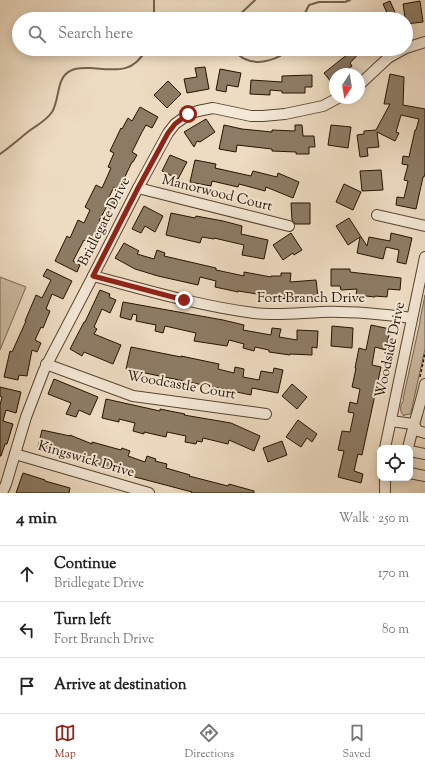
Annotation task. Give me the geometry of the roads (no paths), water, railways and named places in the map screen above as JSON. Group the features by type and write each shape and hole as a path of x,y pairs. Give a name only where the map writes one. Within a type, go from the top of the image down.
{"street":[{"path":"413,46 425,42"},
{"path":"365,80 391,56"},
{"name":"Bridlegate Drive","path":"2,493 26,417 46,364 138,188 168,133 175,124 188,114 213,108 251,116 263,116 285,114 324,106 329,103"},
{"name":"Manorwood Court","path":"138,188 289,226"},
{"path":"378,215 425,226"},
{"name":"Woodside Drive","path":"387,445 424,264"},
{"name":"Fort Branch Drive","path":"93,276 184,300 254,313 281,314 348,312 379,313 412,318"},
{"name":"Woodcastle Court","path":"46,364 133,396 266,414"},
{"path":"409,445 413,424 418,413 425,384"},
{"path":"391,421 413,424 418,431 425,433"},
{"path":"413,452 425,454"},
{"name":"Kingswick Drive","path":"15,454 149,493"},
{"path":"413,474 425,476"},
{"path":"385,481 385,493"}],"waterway":[{"path":"154,0 154,12"},
{"path":"242,12 255,0"},
{"path":"306,12 309,5 319,2 345,2 350,0"},
{"path":"0,154 50,115 54,107 62,79 70,71 80,68 123,69 136,63 142,56"},
{"path":"240,56 256,62 262,62 280,56"}]}
